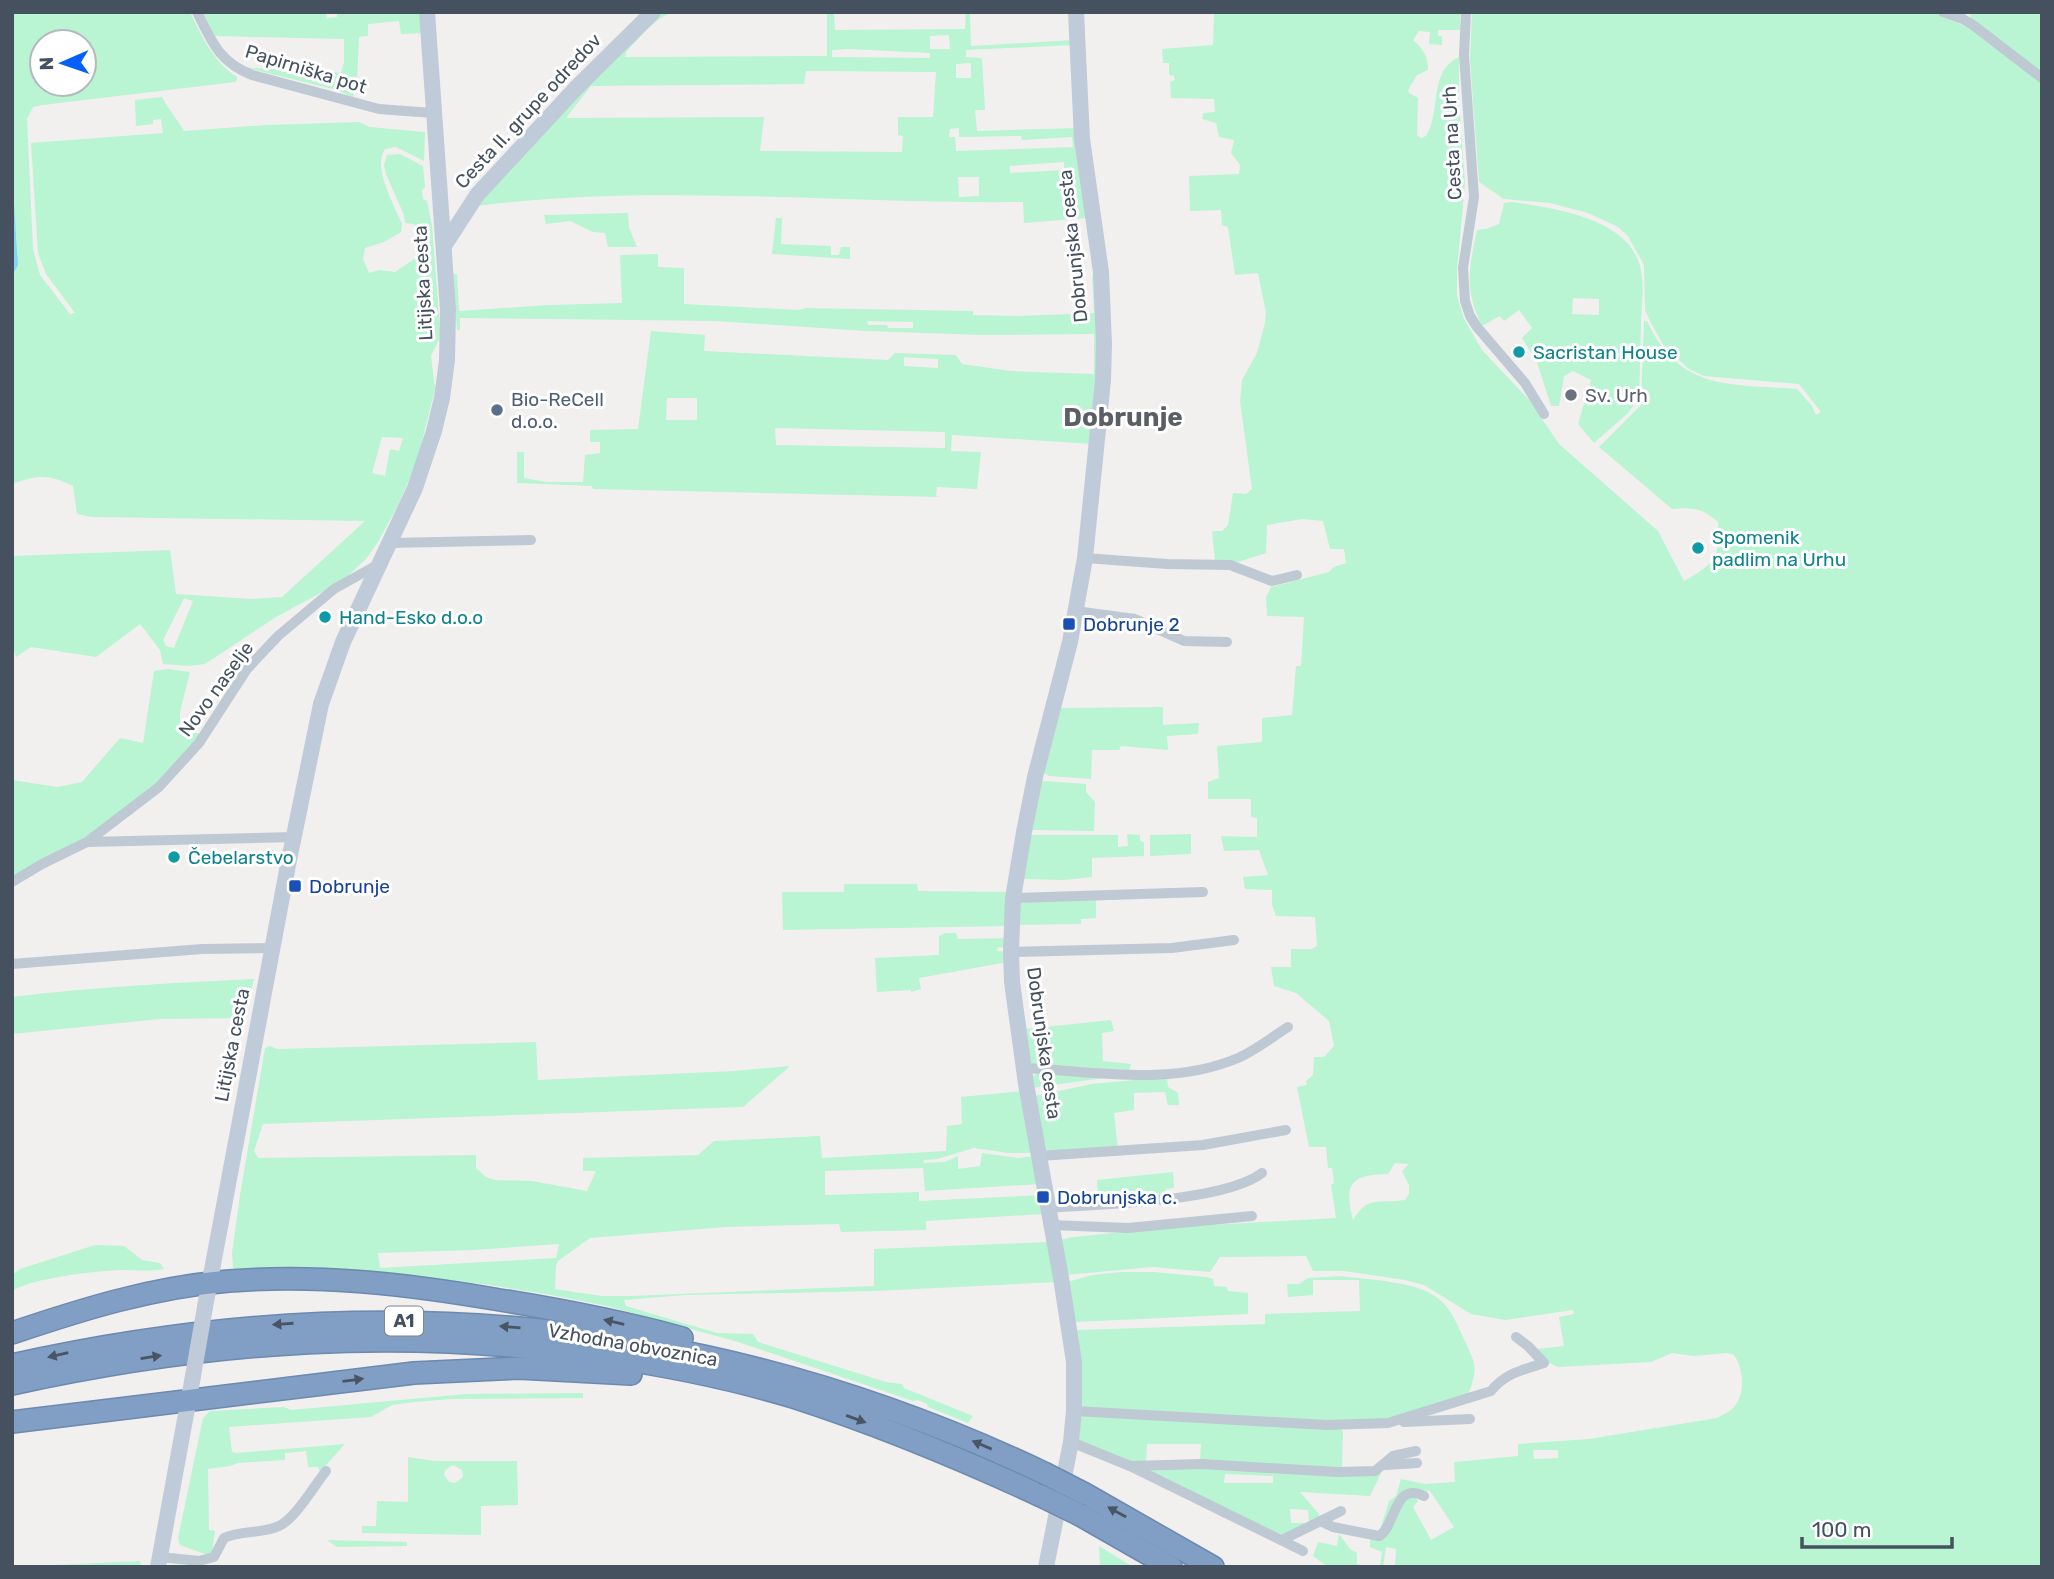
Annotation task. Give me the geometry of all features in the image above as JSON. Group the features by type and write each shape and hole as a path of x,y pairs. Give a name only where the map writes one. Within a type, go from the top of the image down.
{"highway":[{"path":"12,1333 124,1298 209,1284 321,1279 378,1283 568,1311 675,1336 772,1362 793,1388 758,1397 625,1373 519,1368 414,1373 12,1422"},
{"name":"Vzhodna obvoznica","path":"12,1365 84,1349 234,1328 297,1323 405,1321 513,1327 619,1340 726,1361 793,1388 1039,1495 1171,1567"},
{"name":"Vzhodna obvoznica","path":"12,1384 89,1367 219,1348 308,1342 415,1340 521,1346 627,1360 793,1388 922,1421 1085,1494 1213,1567"}],"street":[{"name":"Papirniška pot","path":"197,12 214,46 236,69 379,109 432,113"},
{"name":"Litijska cesta","path":"159,1562 272,948 308,763 325,692 343,642 415,488 442,398 448,336 427,12"},
{"name":"Cesta II. grupe odredov","path":"444,246 477,195 576,88 653,12"},
{"name":"Dobrunjska cesta","path":"1046,1567 1071,1442 1074,1362 1023,1068 1011,952 1013,898 1035,777 1070,642 1085,558 1104,344 1098,245 1082,139 1076,12"},
{"name":"Cesta na Urh","path":"1466,12 1464,55 1474,197 1463,268 1465,300 1477,327 1525,383 1544,414"},
{"path":"1943,12 1973,25 2042,78"},
{"path":"390,543 531,540"},
{"path":"1085,558 1232,565 1272,581 1297,575"},
{"name":"Novo naselje","path":"12,882 41,864 87,842 159,787 214,723 247,669 278,636 334,589 379,564"},
{"path":"1075,611 1135,620 1184,641 1227,642"},
{"name":"Novo naselje","path":"87,842 294,837"},
{"path":"1013,898 1203,892"},
{"path":"1011,952 1172,948 1234,940"},
{"path":"12,964 186,950 272,948"},
{"path":"1023,1068 1119,1073 1134,1077 1196,1071 1246,1054 1289,1027"},
{"path":"1040,1156 1203,1145 1286,1130"},
{"path":"1049,1208 1136,1202 1207,1193 1237,1187 1262,1173"},
{"path":"1051,1225 1128,1228 1252,1216"},
{"path":"1388,1423 1491,1391 1500,1379 1513,1372 1544,1363 1516,1337"},
{"path":"1074,1411 1327,1425 1470,1419"},
{"path":"1071,1442 1130,1466 1303,1551"},
{"path":"1130,1466 1202,1464 1375,1471 1386,1465 1393,1456 1416,1451"},
{"path":"1386,1465 1417,1463"},
{"path":"159,1562 198,1561 214,1557 224,1538 235,1533 277,1527 288,1520 326,1471"},
{"path":"1320,1521 1333,1527 1379,1536 1385,1533 1400,1500 1410,1494 1418,1493 1424,1496"},
{"path":"1282,1540 1341,1511"}],"green space":[{"path":"12,12 190,12 215,56 237,77 235,82 33,107 27,119 33,249 40,275 70,314 75,313 46,274 38,253 31,143 163,133 161,119 153,120 153,124 136,126 135,100 162,97 184,131 359,122 370,127 425,132 424,161 396,147 385,149 381,165 402,224 401,232 384,242 365,248 363,259 369,273 379,270 395,272 416,258 420,238 414,224 405,223 384,165 387,155 400,154 423,166 425,187 422,190 432,226 440,329 439,340 431,356 435,389 417,461 399,503 366,559 341,582 276,617 205,664 163,664 160,650 140,624 96,657 31,647 16,657 12,645 12,556 170,550 176,594 251,599 282,597 365,521 92,517 77,514 73,486 64,482 43,477 12,484 12,280 17,248 11,172","holes":["382,437 403,438 399,451 390,449 385,476 372,473","184,598 193,601 174,648 166,646 163,640"]},
{"path":"203,12 326,12 327,18 337,17 337,12 420,12 423,33 401,34 399,21 368,24 368,36 359,37 357,82 353,97 333,89 247,68 299,68 341,73 344,39 214,36"},
{"path":"662,12 677,12 670,13 656,22 626,52 625,57 827,56 827,12 834,13 835,30 965,29 966,12 970,12 971,46 1074,40 1074,45 966,50 966,57 982,58 985,110 975,110 977,131 1077,128 1086,218 1024,223 1023,202 749,196 612,196 476,206 616,54","holes":["949,35 950,49 930,49 930,36","850,49 930,53 930,58 832,57 832,50","971,63 971,78 956,78 956,64","806,71 936,72 933,117 898,117 898,135 903,136 902,152 760,151 764,117 566,118 591,86 804,84","959,128 959,137 1021,136 1022,140 1072,137 1073,147 956,151 955,137 949,137 950,129","1064,162 1064,170 1010,173 1010,166","958,177 979,177 979,196 959,197"]},
{"path":"1214,12 1460,12 1460,30 1438,30 1438,36 1442,36 1442,45 1429,44 1430,32 1419,31 1413,40 1424,53 1428,70 1417,75 1408,90 1418,98 1417,135 1421,138 1426,136 1431,126 1443,72 1449,63 1459,57 1459,103 1465,183 1457,296 1464,319 1482,350 1530,401 1559,444 1658,531 1684,581 1714,558 1718,544 1718,522 1697,509 1672,509 1599,447 1641,405 1644,321 1647,321 1660,344 1691,372 1729,384 1797,389 1816,415 1821,412 1799,384 1704,376 1689,369 1664,346 1651,323 1645,310 1644,265 1628,236 1618,227 1588,213 1550,203 1504,199 1479,182 1470,60 1472,12 1933,12 1976,31 2042,82 2042,1567 1395,1567 1396,1549 1386,1547 1383,1567 1380,1567 1382,1552 1370,1547 1370,1539 1385,1538 1399,1507 1408,1499 1415,1496 1418,1501 1413,1507 1431,1540 1454,1527 1430,1491 1416,1490 1400,1496 1383,1531 1380,1530 1389,1501 1396,1496 1401,1479 1425,1484 1455,1482 1454,1462 1518,1456 1518,1444 1589,1439 1717,1418 1732,1409 1740,1397 1740,1368 1734,1355 1727,1353 1694,1356 1672,1353 1651,1362 1558,1367 1549,1363 1537,1349 1564,1346 1559,1317 1574,1314 1573,1310 1505,1320 1471,1314 1424,1285 1344,1271 1313,1271 1306,1256 1220,1257 1210,1272 1153,1267 1065,1275 1059,1240 1073,1237 1174,1227 1336,1218 1331,1185 1334,1183 1332,1168 1328,1168 1326,1147 1309,1147 1297,1087 1307,1085 1306,1081 1313,1075 1314,1057 1324,1057 1334,1046 1329,1021 1296,993 1274,986 1271,967 1291,967 1291,949 1311,949 1317,946 1315,917 1276,916 1272,905 1272,890 1245,889 1243,877 1268,875 1259,850 1224,851 1221,836 1257,837 1257,818 1251,817 1251,799 1208,799 1208,782 1219,778 1217,746 1262,742 1262,718 1292,715 1296,666 1301,666 1304,617 1267,616 1266,597 1271,587 1329,572 1346,563 1344,549 1330,549 1323,521 1302,519 1267,525 1266,553 1238,562 1215,562 1212,531 1222,531 1228,525 1233,493 1246,494 1252,489 1240,401 1242,380 1257,353 1266,313 1258,273 1235,275 1228,227 1222,225 1221,210 1190,211 1189,176 1239,174 1240,165 1231,153 1234,140 1219,137 1216,123 1202,119 1203,113 1215,112 1214,99 1171,98 1170,82 1175,80 1174,76 1169,75 1169,63 1163,63 1162,49 1213,45","holes":["1395,1163 1409,1164 1402,1171 1409,1185 1409,1194 1405,1200 1374,1202 1358,1212 1353,1220 1349,1198 1353,1184 1365,1177 1388,1174","1533,1450 1558,1450 1558,1458 1534,1459"]},
{"path":"1971,12 2042,12 2042,74 1970,21"},
{"path":"1504,203 1551,209 1593,220 1626,242 1637,258 1643,290 1639,398 1628,413 1594,443 1578,424 1591,380 1573,371 1564,376 1559,406 1551,406 1537,362 1522,338 1532,328 1519,310 1504,321 1500,316 1482,326 1476,313 1470,279 1477,230 1499,224","holes":["1573,298 1599,299 1599,315 1572,314"]},
{"path":"628,213 629,228 637,247 608,247 605,233 593,232 570,221 546,224 544,215"},
{"path":"776,218 782,218 781,244 831,246 831,255 839,255 841,247 850,247 850,259 772,254"},
{"path":"658,254 658,267 684,268 684,304 799,310 973,311 973,315 1018,316 1094,313 1092,275 1097,286 1100,329 1092,444 952,435 951,451 981,452 977,489 937,487 936,496 941,497 593,489 592,486 517,483 517,452 524,452 524,478 547,482 583,482 585,455 600,453 600,442 590,442 590,430 638,429 651,331 705,335 704,351 888,360 895,353 956,355 962,364 1011,371 1094,374 1094,334 983,335 866,331 716,321 460,318 460,330 457,330 453,274 457,274 459,311 622,303 620,255","holes":["867,321 913,322 913,328 868,325","904,357 938,359 938,368 904,366","667,398 697,398 697,420 666,420","775,428 945,432 945,448 776,445"]},
{"path":"168,669 190,672 180,712 180,726 186,733 198,733 202,736 169,776 110,823 12,879 12,780 57,787 82,782 120,738 143,743 154,671"},
{"path":"1163,707 1163,725 1199,723 1198,734 1167,736 1168,750 1121,746 1119,750 1092,750 1091,779 1049,776 1044,773 1059,708"},
{"path":"1039,782 1086,784 1086,792 1095,802 1094,831 1033,830 1029,825"},
{"path":"1127,834 1140,835 1140,841 1144,842 1144,856 1092,858 1092,877 1064,880 1022,879 1027,839 1033,835 1118,835 1118,847 1128,846"},
{"path":"1191,834 1191,854 1150,856 1150,835"},
{"path":"844,884 917,884 918,891 1011,892 1008,926 783,930 782,892 844,892"},
{"path":"1096,897 1096,918 1081,919 1081,924 1017,925 1018,903"},
{"path":"956,933 958,939 1008,938 1008,948 998,947 997,951 1008,952 1008,962 919,978 921,989 911,992 877,992 875,958 939,955 939,936"},
{"path":"254,979 244,1018 160,1019 12,1034 12,997 103,988"},
{"path":"1111,1020 1114,1031 1102,1033 1103,1061 1131,1064 1129,1070 1035,1066 1029,1063 1026,1029"},
{"path":"536,1042 538,1080 790,1066 743,1107 263,1124 254,1151 258,1158 476,1155 476,1168 486,1177 495,1180 532,1181 587,1191 596,1171 583,1171 583,1158 698,1155 714,1141 820,1136 822,1158 946,1151 947,1126 962,1124 961,1097 1023,1091 1034,1153 1008,1153 974,1148 924,1160 923,1163 945,1162 958,1156 958,1169 980,1166 982,1153 1018,1158 1035,1156 1040,1184 925,1191 923,1168 825,1171 825,1195 919,1192 919,1201 1041,1195 1044,1214 926,1221 926,1230 841,1232 839,1224 726,1227 590,1238 558,1261 555,1289 602,1296 630,1296 874,1286 874,1249 1049,1242 1057,1282 875,1291 685,1295 624,1300 626,1306 717,1333 753,1334 758,1342 886,1382 902,1384 904,1388 973,1416 968,1423 928,1407 918,1400 913,1401 738,1342 607,1306 483,1284 329,1269 238,1270 233,1268 232,1253 265,1048 270,1046 277,1049","holes":["559,1244 556,1258 380,1268 378,1253"]},
{"path":"1036,1073 1111,1077 1032,1088 1031,1079"},
{"path":"1167,1077 1168,1087 1178,1093 1179,1105 1168,1105 1165,1092 1134,1093 1134,1110 1114,1113 1118,1150 1043,1150 1035,1096 1092,1084"},
{"path":"1173,1172 1174,1188 1166,1189 1166,1194 1098,1202 1097,1180"},
{"path":"95,1245 124,1246 142,1260 160,1263 164,1269 80,1274 34,1282 12,1291 12,1275 20,1269"},
{"path":"1154,1272 1213,1279 1214,1286 1248,1293 1248,1314 1075,1322 1067,1282 1093,1275"},
{"path":"1341,1276 1407,1285 1431,1294 1444,1304 1451,1312 1473,1360 1473,1379 1467,1397 1385,1421 1356,1423 1081,1407 1077,1330 1265,1324 1265,1314 1360,1311 1359,1280 1313,1280 1313,1295 1288,1297 1287,1284 1299,1284 1308,1278"},
{"path":"583,1393 583,1398 451,1399 414,1402 392,1405 371,1417 229,1427 232,1452 237,1453 345,1444 320,1472 318,1467 308,1467 306,1451 285,1453 285,1460 238,1463 208,1469 209,1530 215,1531 212,1552 208,1555 180,1545 178,1538 203,1418 210,1411 284,1407 291,1410 466,1394"},
{"path":"1081,1416 1340,1428 1343,1432 1342,1466 1338,1469 1200,1463 1201,1444 1147,1444 1146,1462 1126,1461 1079,1442"},
{"path":"408,1457 435,1461 517,1461 518,1505 481,1506 481,1535 362,1533 362,1526 376,1526 377,1501 408,1502","holes":["453,1465 462,1470 463,1477 455,1483 449,1482 444,1475 445,1470"]},
{"path":"1179,1467 1334,1475 1381,1473 1370,1496 1300,1492 1319,1514 1317,1521 1286,1535 1278,1535 1146,1471","holes":["1225,1474 1273,1476 1273,1483 1224,1483","1290,1509 1308,1510 1309,1523 1291,1523"]},
{"path":"1339,1534 1350,1549 1357,1553 1357,1564 1371,1567 1328,1567 1313,1556 1318,1542 1337,1546"},
{"path":"327,1540 407,1542 407,1546 337,1547"},
{"path":"1099,1546 1133,1567 1100,1567"},
{"path":"140,1561 141,1567 12,1567"}],"water":[{"path":"12,173 18,265 12,276"}],"place":[{"name":"Sacristan House","path":"1519,352"},
{"name":"Sv. Urh","path":"1571,395"},
{"name":"Bio-ReCell d.o.o.","path":"497,410"},
{"name":"Spomenik padlim na Urhu","path":"1698,548"},
{"name":"Hand-Esko d.o.o","path":"325,617"},
{"name":"Dobrunje 2","path":"1069,624"},
{"name":"Čebelarstvo","path":"174,857"},
{"name":"Dobrunje","path":"295,886"},
{"name":"Dobrunjska c.","path":"1043,1197"}],"district":[{"name":"Dobrunje","path":"1123,417"}]}
